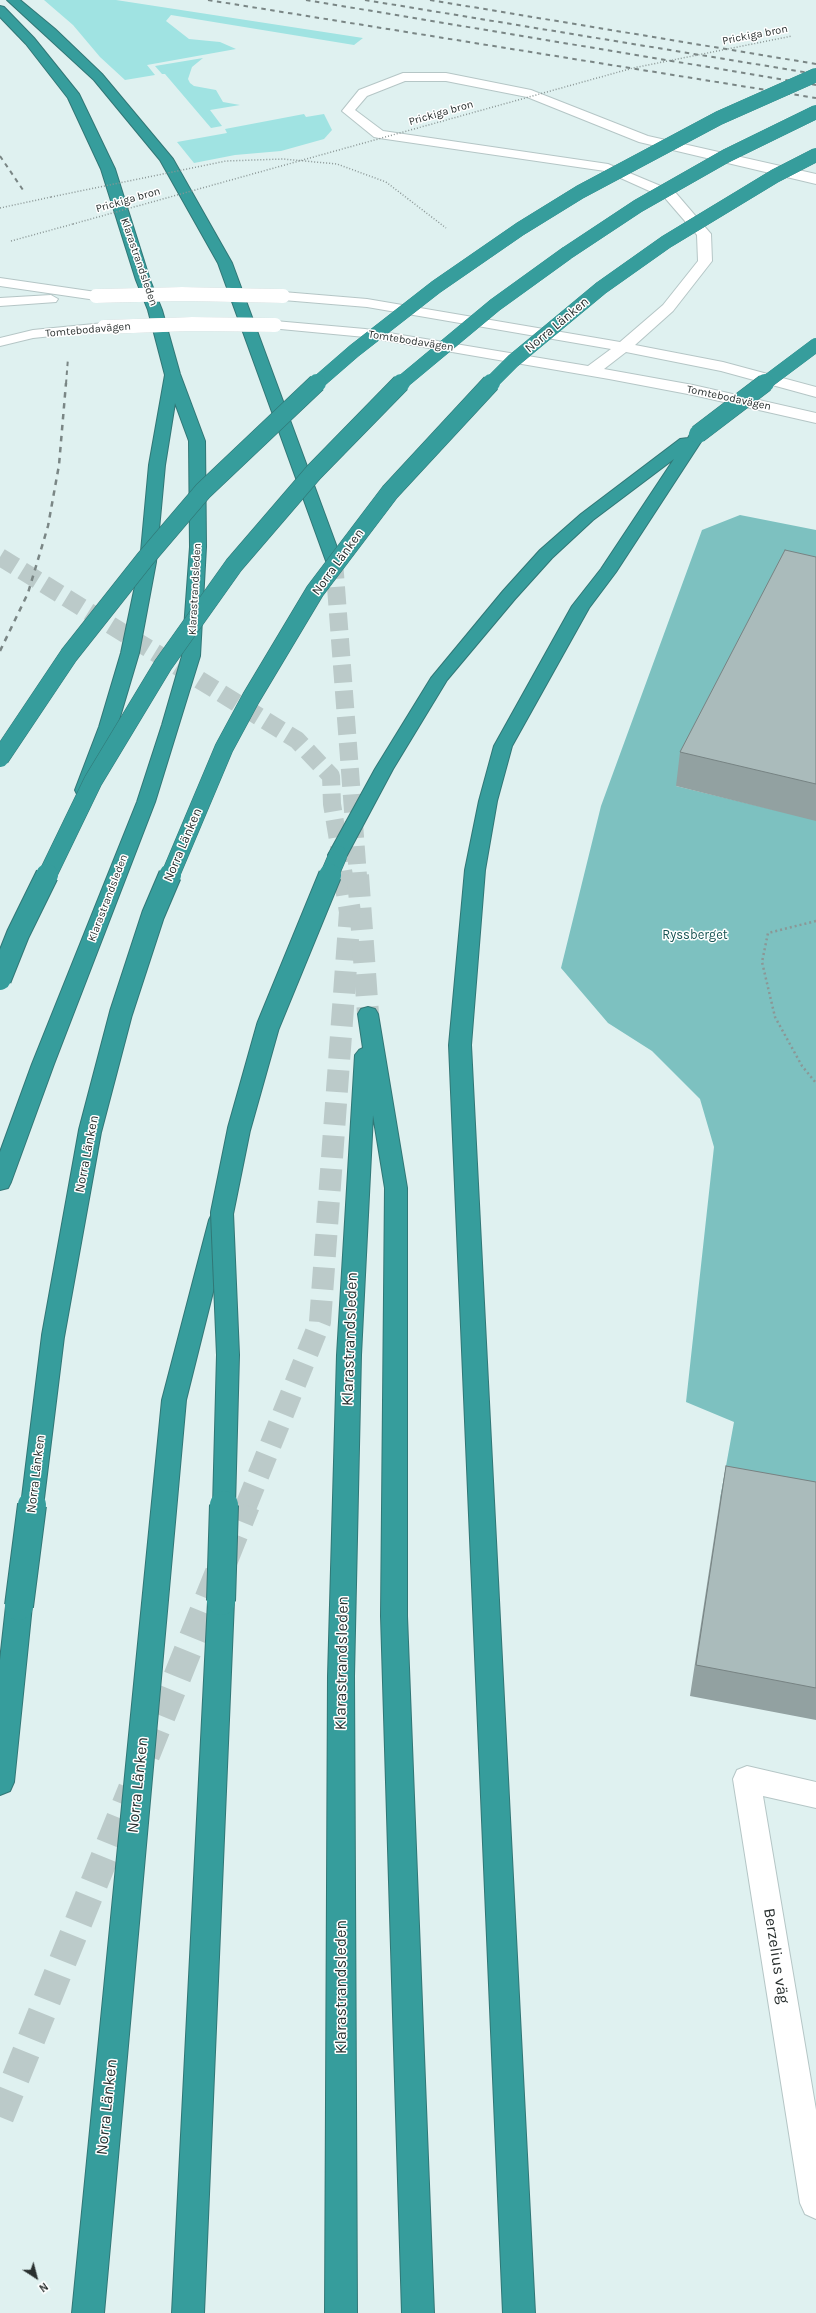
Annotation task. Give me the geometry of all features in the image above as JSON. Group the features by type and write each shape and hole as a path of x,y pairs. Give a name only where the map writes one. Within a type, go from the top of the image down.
{"highway":[{"path":"13,0 51,32 98,77 166,159 225,263 334,561"},
{"name":"Klarastrandsleden","path":"0,10 30,41 78,104 108,169 142,280 155,310 172,374 196,441 198,547 191,656 172,725 146,802 42,1064 0,1182"},
{"path":"0,758 69,655 145,559 203,491 296,402 354,351 436,287 520,229 580,192 719,118 816,75"},
{"path":"0,979 18,934 93,781 163,665 234,565 314,472 394,389 495,305 567,253 638,206 726,156 816,112"},
{"name":"Norra Länken","path":"0,1782 18,1606 53,1336 90,1131 122,1013 153,915 224,748 251,698 315,591 390,492 474,400 513,361 601,288 666,242 769,179 816,155"},
{"name":"Norra Länken","path":"88,2313 174,1400 222,1213 239,1129 268,1026 338,855 384,769 440,678 509,595 546,554 587,517 816,345"},
{"path":"0,971 42,886 85,786 108,727 130,653 148,562 157,465 172,374"},
{"path":"519,2313 460,1045 475,870 488,801 503,746 581,606 608,572 698,434"},
{"name":"Klarastrandsleden","path":"340,2313 341,1676 349,1355 368,1014 396,1188 394,1616 418,2313"},
{"name":"Norra Länken","path":"188,2313 221,1601 228,1355 222,1213"}],"street":[{"path":"591,371 646,329 668,308 705,261 704,234 670,195 608,168 536,156 379,134 348,111 363,93 403,77 446,77 488,85 531,94 644,139 814,178 816,180"},
{"path":"0,282 96,296"},
{"name":"Tomtebodavägen","path":"0,302 96,296 182,294 283,296 367,303 624,345 720,367 816,392"},
{"name":"Tomtebodavägen","path":"0,342 33,334 104,327 192,324 275,325 365,333 610,374 688,389 816,418"},
{"name":"Berzelius väg","path":"816,1795 747,1779 816,2203"}],"path":[{"name":"Prickiga bron","path":"8,242 633,68 793,36"},
{"path":"0,208 226,161 283,159 337,164 386,182"},
{"path":"816,921 810,921 768,933 762,962 775,1017 802,1066 816,1083"}],"shaded area":[{"path":"44,0 116,0 363,38 354,45 171,15 166,21 189,39 220,42 236,49 147,65 155,75 125,80 100,57 73,25"},
{"path":"203,58 192,67 188,79 190,83 194,86 216,90 223,102 240,105 210,110 222,126 211,128 165,74 162,74 155,66"},
{"path":"304,114 306,117 324,114 332,130 324,139 281,151 235,155 194,163 177,142 227,133 225,129"}],"green space":[{"name":"Ryssberget","path":"740,515 816,530 816,592 676,786 816,820 816,1516 720,1499 734,1422 686,1402 714,1147 700,1099 652,1051 608,1023 561,968 601,806 702,530"}],"building":[{"path":"785,550 816,557 816,784 680,752"},
{"path":"726,1466 816,1482 816,1688 696,1665"}],"tunnel":[{"path":"0,557 297,740 331,776 332,804 344,876"},
{"path":"334,561 358,876"},
{"path":"246,1506 320,1322 350,912 344,875"},
{"path":"358,875 368,1014"},
{"path":"146,1755 246,1505"},
{"path":"0,2117 132,1789"}],"railway":[{"path":"208,0 816,98"},
{"path":"306,0 816,85"},
{"path":"365,0 816,74"},
{"path":"430,0 816,64"},
{"path":"0,156 23,190"},
{"path":"66,384 68,358"},
{"path":"0,651 28,593 48,526 59,465 66,383"}]}
